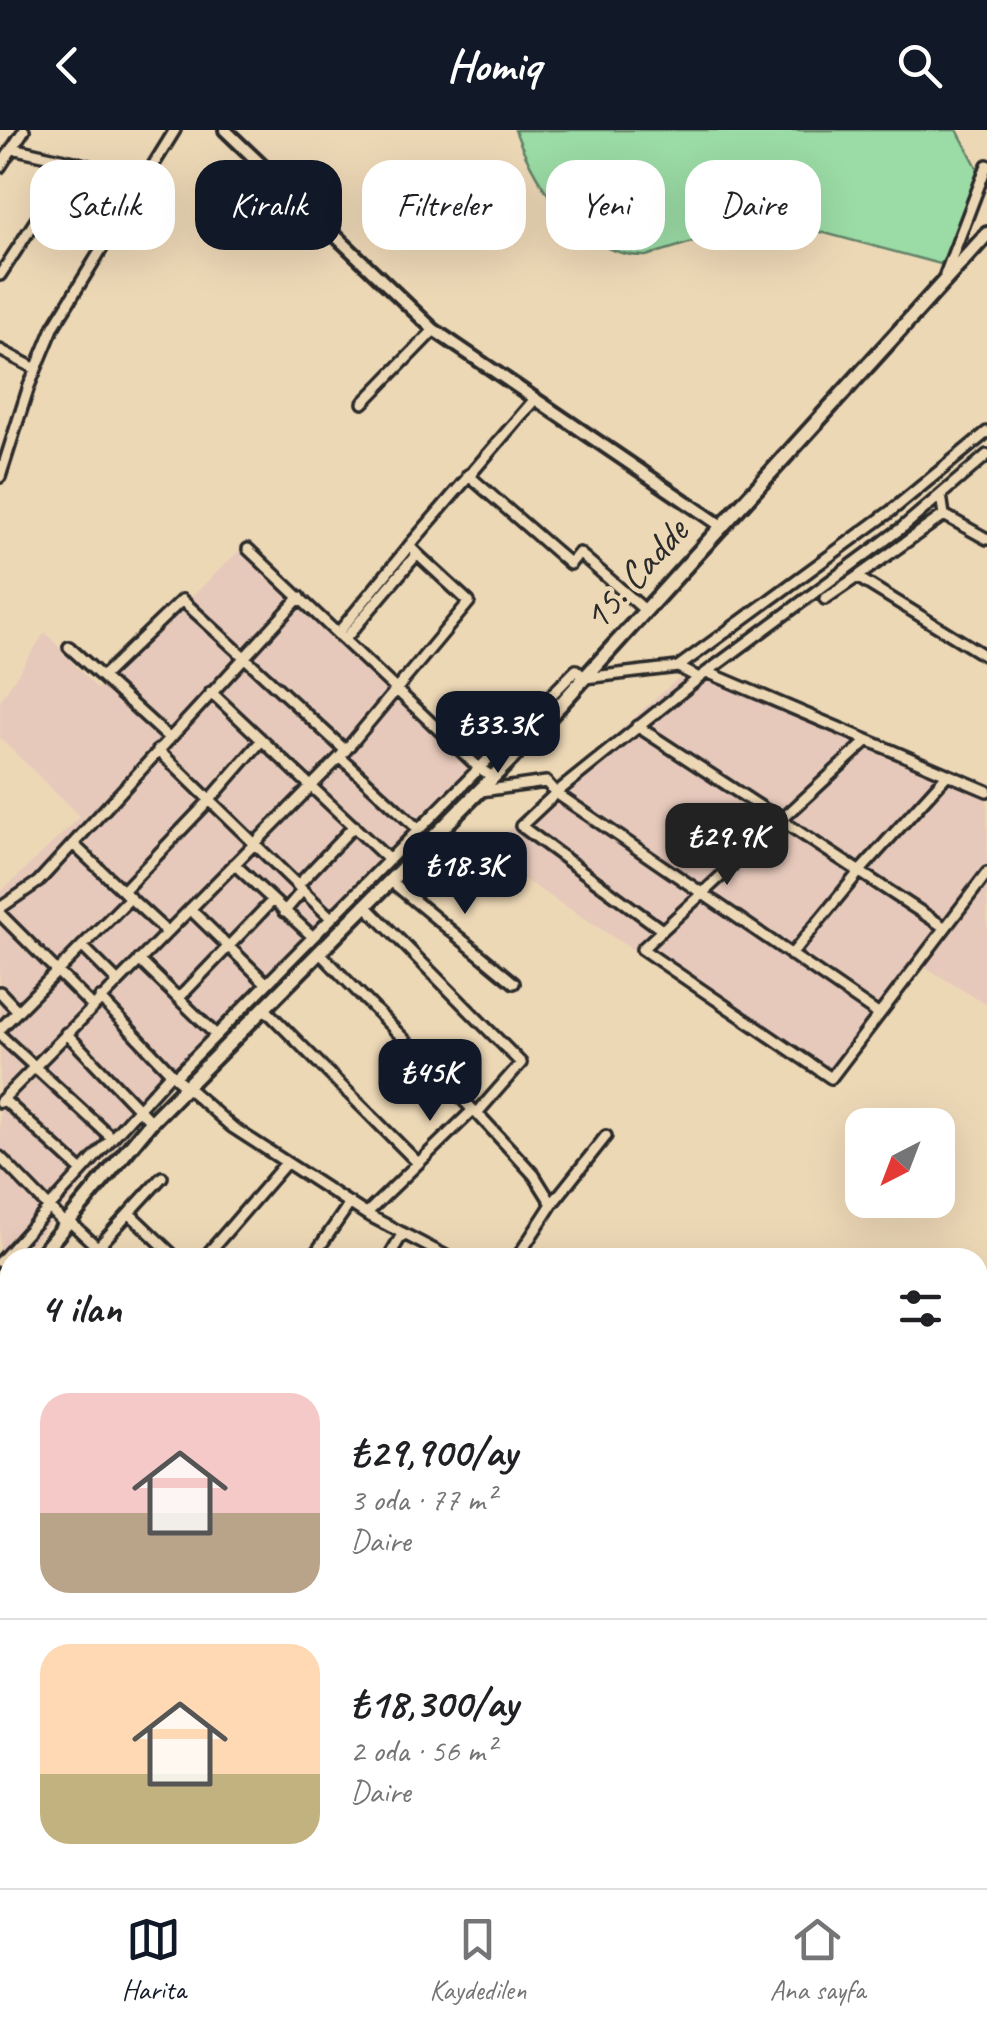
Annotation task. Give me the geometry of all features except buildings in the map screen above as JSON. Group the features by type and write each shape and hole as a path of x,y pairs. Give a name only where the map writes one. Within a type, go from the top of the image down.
{"main road":[{"name":"15. Cadde","path":"46,1248 150,1122 494,778 987,234"}],"street":[{"path":"0,167 24,130"},
{"path":"157,160 175,130"},
{"path":"225,130 434,330 722,527"},
{"path":"12,148 65,160"},
{"path":"940,287 987,165"},
{"path":"0,275 30,229"},
{"path":"0,477 54,326 102,250"},
{"path":"363,403 434,330"},
{"path":"0,350 36,369"},
{"path":"342,636 413,550 468,474 535,399"},
{"path":"678,667 891,512 987,432"},
{"path":"0,435 12,443"},
{"path":"662,930 521,826 637,726 903,526 987,456"},
{"path":"468,474 570,564 579,553 646,611"},
{"path":"941,494 944,515"},
{"path":"944,515 987,540"},
{"path":"826,599 944,515"},
{"path":"248,548 478,768 494,778"},
{"path":"82,1172 1,1101 343,754 469,602 413,550"},
{"path":"857,577 987,658"},
{"path":"300,597 38,882 0,911 57,972 96,1002 232,1128 366,1214 431,1248"},
{"path":"102,678 182,600 242,658 296,702 417,828"},
{"path":"69,647 169,738"},
{"path":"12,1248 139,1108 576,670 585,678 678,667 987,791"},
{"path":"211,692 388,858"},
{"path":"637,726 944,927"},
{"path":"112,1138 0,1032 82,946 262,740"},
{"path":"867,741 642,949 831,1078 987,872"},
{"path":"158,750 300,888 328,919 333,942"},
{"path":"791,955 947,776"},
{"path":"481,791 546,782 556,793 878,1014"},
{"path":"284,912 354,826"},
{"path":"404,842 412,862"},
{"path":"73,844 167,932"},
{"path":"234,864 312,936"},
{"path":"392,882 514,983"},
{"path":"179,998 272,900"},
{"path":"366,1214 521,1063 368,907"},
{"path":"190,909 266,983"},
{"path":"82,946 118,981"},
{"path":"321,954 534,1174 552,1204"},
{"path":"139,960 216,1035"},
{"path":"0,992 18,1010"},
{"path":"265,1009 418,1163"},
{"path":"66,1033 150,1122"},
{"path":"523,1248 552,1204 606,1136"},
{"path":"0,1156 48,1208 98,1248 162,1177"},
{"path":"213,1248 286,1162"},
{"path":"319,1248 350,1203"},
{"path":"128,1213 165,1248"},
{"path":"394,1248 403,1233"}],"shaded area":[{"path":"248,542 484,766 161,1095 28,1248 0,1248 0,893 80,817 0,738 0,701 45,632 97,689"},
{"path":"714,667 987,794 987,1005 917,962 831,1078 483,853 676,680"}],"green space":[{"path":"515,130 957,130 985,182 958,251 940,264 821,232 821,160 685,160 685,244 646,256 615,250 665,250 665,160 546,160 546,191"}]}
